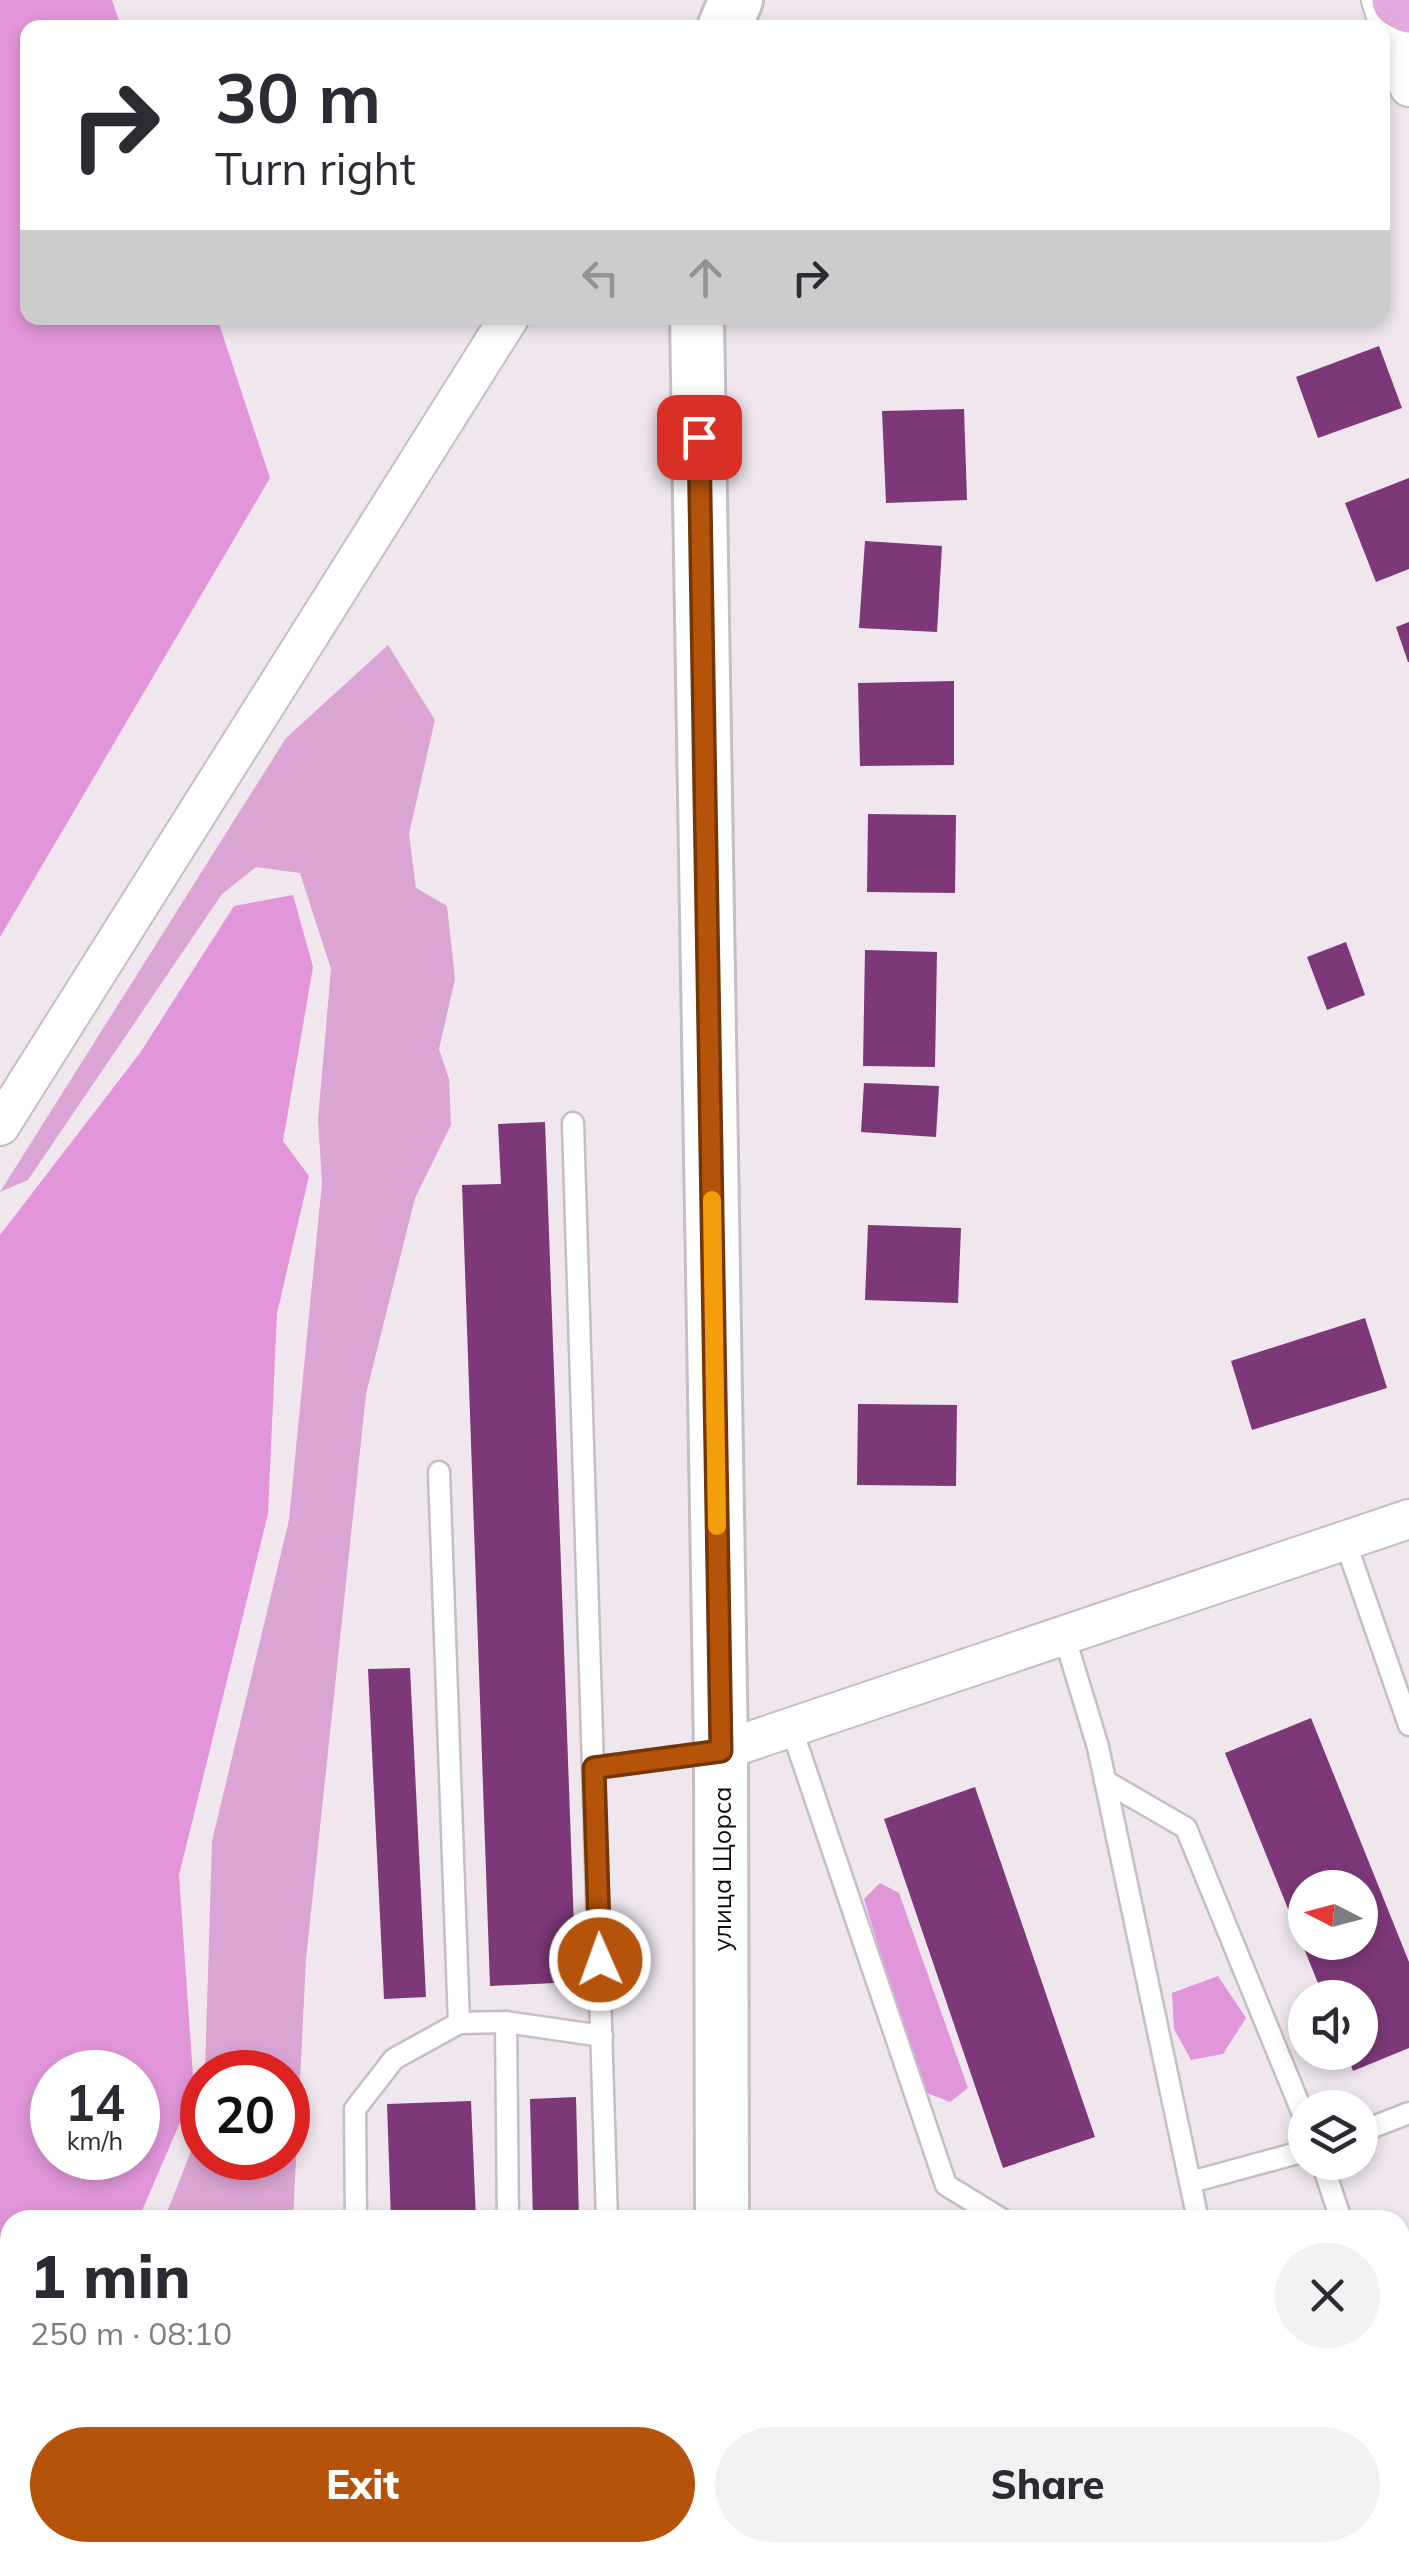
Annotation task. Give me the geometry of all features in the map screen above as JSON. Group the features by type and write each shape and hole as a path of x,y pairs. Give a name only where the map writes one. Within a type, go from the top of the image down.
{"main road":[{"path":"1400,0 1409,5"}],"street":[{"path":"1390,26 1409,87"},
{"path":"0,1126 505,325"},
{"name":"улица Щорса","path":"697,325 721,1751 722,2210"},
{"path":"721,1751 1409,1519"}],"lane":[{"path":"574,1123 607,2210"},
{"path":"439,1472 459,2023"},
{"path":"1346,1541 1409,1724"},
{"path":"1064,1636 1105,1781 1196,2210"},
{"path":"791,1727 946,2185 987,2210"},
{"path":"594,1768 721,1751"},
{"path":"1105,1781 1186,1828 1293,2090"},
{"path":"356,2210 355,2109 394,2059 459,2023 506,2022 602,2036"},
{"path":"506,2022 508,2210"},
{"path":"1378,2125 1409,2113"},
{"path":"1192,2182 1288,2156"},
{"path":"1328,2180 1338,2210"}],"shaded area":[{"path":"0,0 112,0 119,20 20,20 20,325 219,325 270,478 0,937"},
{"path":"388,645 435,720 409,834 416,888 447,906 455,979 439,1049 449,1079 451,1125 415,1198 366,1394 306,1959 301,2050 206,2050 212,1841 289,1520 322,1183 318,1120 331,969 300,873 256,867 222,894 28,1180 0,1192 286,738"},
{"path":"293,895 313,967 283,1141 309,1176 277,1313 268,1514 179,1875 191,2050 180,2050 180,2122 160,2169 160,2050 30,2050 30,2180 155,2180 142,2210 0,2210 0,1235 140,1053 234,906"},
{"path":"880,1883 899,1893 968,2088 950,2102 922,2091 864,1899"},
{"path":"1218,1976 1246,2018 1223,2054 1191,2060 1174,2029 1172,1993"},
{"path":"180,2179 295,2180 293,2210 168,2210"}],"building":[{"path":"1379,346 1402,408 1318,438 1296,377"},
{"path":"964,409 967,500 886,503 882,411"},
{"path":"1409,478 1409,569 1376,582 1345,503"},
{"path":"865,541 942,546 937,632 859,628"},
{"path":"1409,622 1409,662 1408,662 1396,627"},
{"path":"954,681 954,765 860,766 858,683"},
{"path":"868,814 956,815 955,893 867,892"},
{"path":"1346,942 1365,995 1327,1010 1307,957"},
{"path":"865,950 937,952 935,1067 863,1066"},
{"path":"864,1083 939,1086 936,1137 861,1132"},
{"path":"545,1122 576,1982 490,1986 462,1185 501,1184 498,1124"},
{"path":"868,1225 961,1228 958,1303 865,1300"},
{"path":"1365,1318 1387,1388 1252,1430 1231,1361"},
{"path":"858,1404 957,1405 956,1486 857,1485"},
{"path":"410,1668 426,1997 384,1999 368,1669"},
{"path":"1311,1718 1372,1870 1288,1870 1288,1909 1225,1753"},
{"path":"975,1787 1095,2137 1003,2168 884,1819"},
{"path":"1378,1885 1409,1962 1409,2048 1378,2061 1378,1980 1317,1980 1309,1960 1378,1960"},
{"path":"576,2097 579,2210 533,2210 530,2099"},
{"path":"471,2101 476,2210 391,2210 387,2104"}],"slow traffic":[{"path":"712,1200 717,1526"}],"route":[{"path":"600,1960 594,1768 721,1751 699,437"}]}
